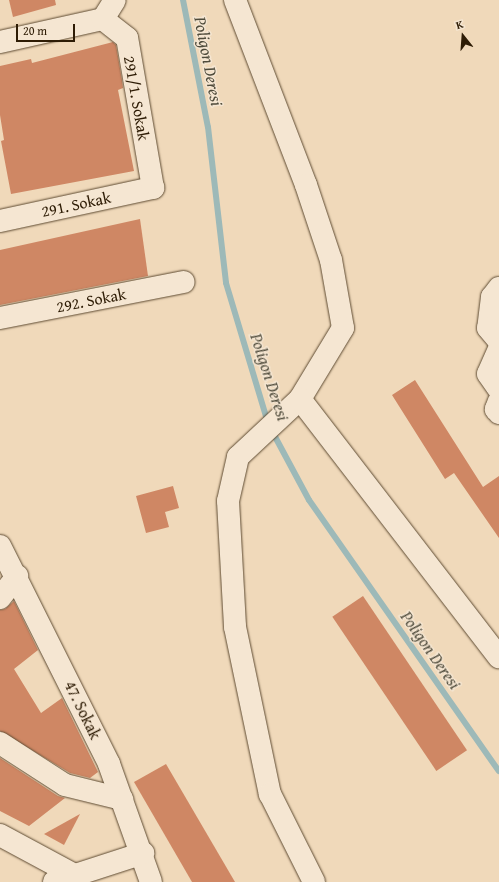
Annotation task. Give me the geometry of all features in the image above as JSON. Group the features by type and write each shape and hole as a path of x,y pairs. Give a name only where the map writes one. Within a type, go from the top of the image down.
{"street":[{"path":"1,39 103,19 116,0"},
{"path":"235,0 306,185 331,260 344,328 300,399 260,439 238,457 228,501 235,627 270,794 314,882"},
{"name":"291/1. Sokak","path":"103,19 127,38 153,188"},
{"name":"291. Sokak","path":"0,221 153,188"},
{"name":"292. Sokak","path":"0,318 183,282"},
{"path":"499,288 492,297 488,328 499,341"},
{"path":"499,349 488,374 499,390"},
{"path":"300,399 499,657"},
{"path":"499,401 496,410 499,413"},
{"name":"47. Sokak","path":"0,546 17,576 109,764 143,853 151,882"},
{"path":"0,598 17,576"},
{"path":"0,742 65,785 122,799"},
{"path":"0,835 76,876"},
{"path":"54,882 143,853"}],"building":[{"path":"9,0 55,0 56,5 13,17"},
{"path":"113,42 116,45 123,88 118,90 134,171 11,194 1,141 4,140 0,115 0,66 31,59 32,63"},
{"path":"140,219 148,276 0,305 0,250"},
{"path":"415,380 483,487 499,476 499,538 454,473 445,479 392,395"},
{"path":"173,486 179,508 165,512 169,527 146,533 136,496"},
{"path":"363,596 467,750 436,771 332,617"},
{"path":"14,601 38,650 14,669 41,713 62,698 98,772 90,778 70,773 0,731 0,610 5,609"},
{"path":"0,758 58,796 65,798 29,826 0,811"},
{"path":"166,764 235,882 192,882 134,782"},
{"path":"80,814 64,845 44,834"}],"waterway":[{"name":"Poligon Deresi","path":"183,0 208,127 226,283 268,423"},
{"name":"Poligon Deresi","path":"272,431 309,500 499,771"}]}
